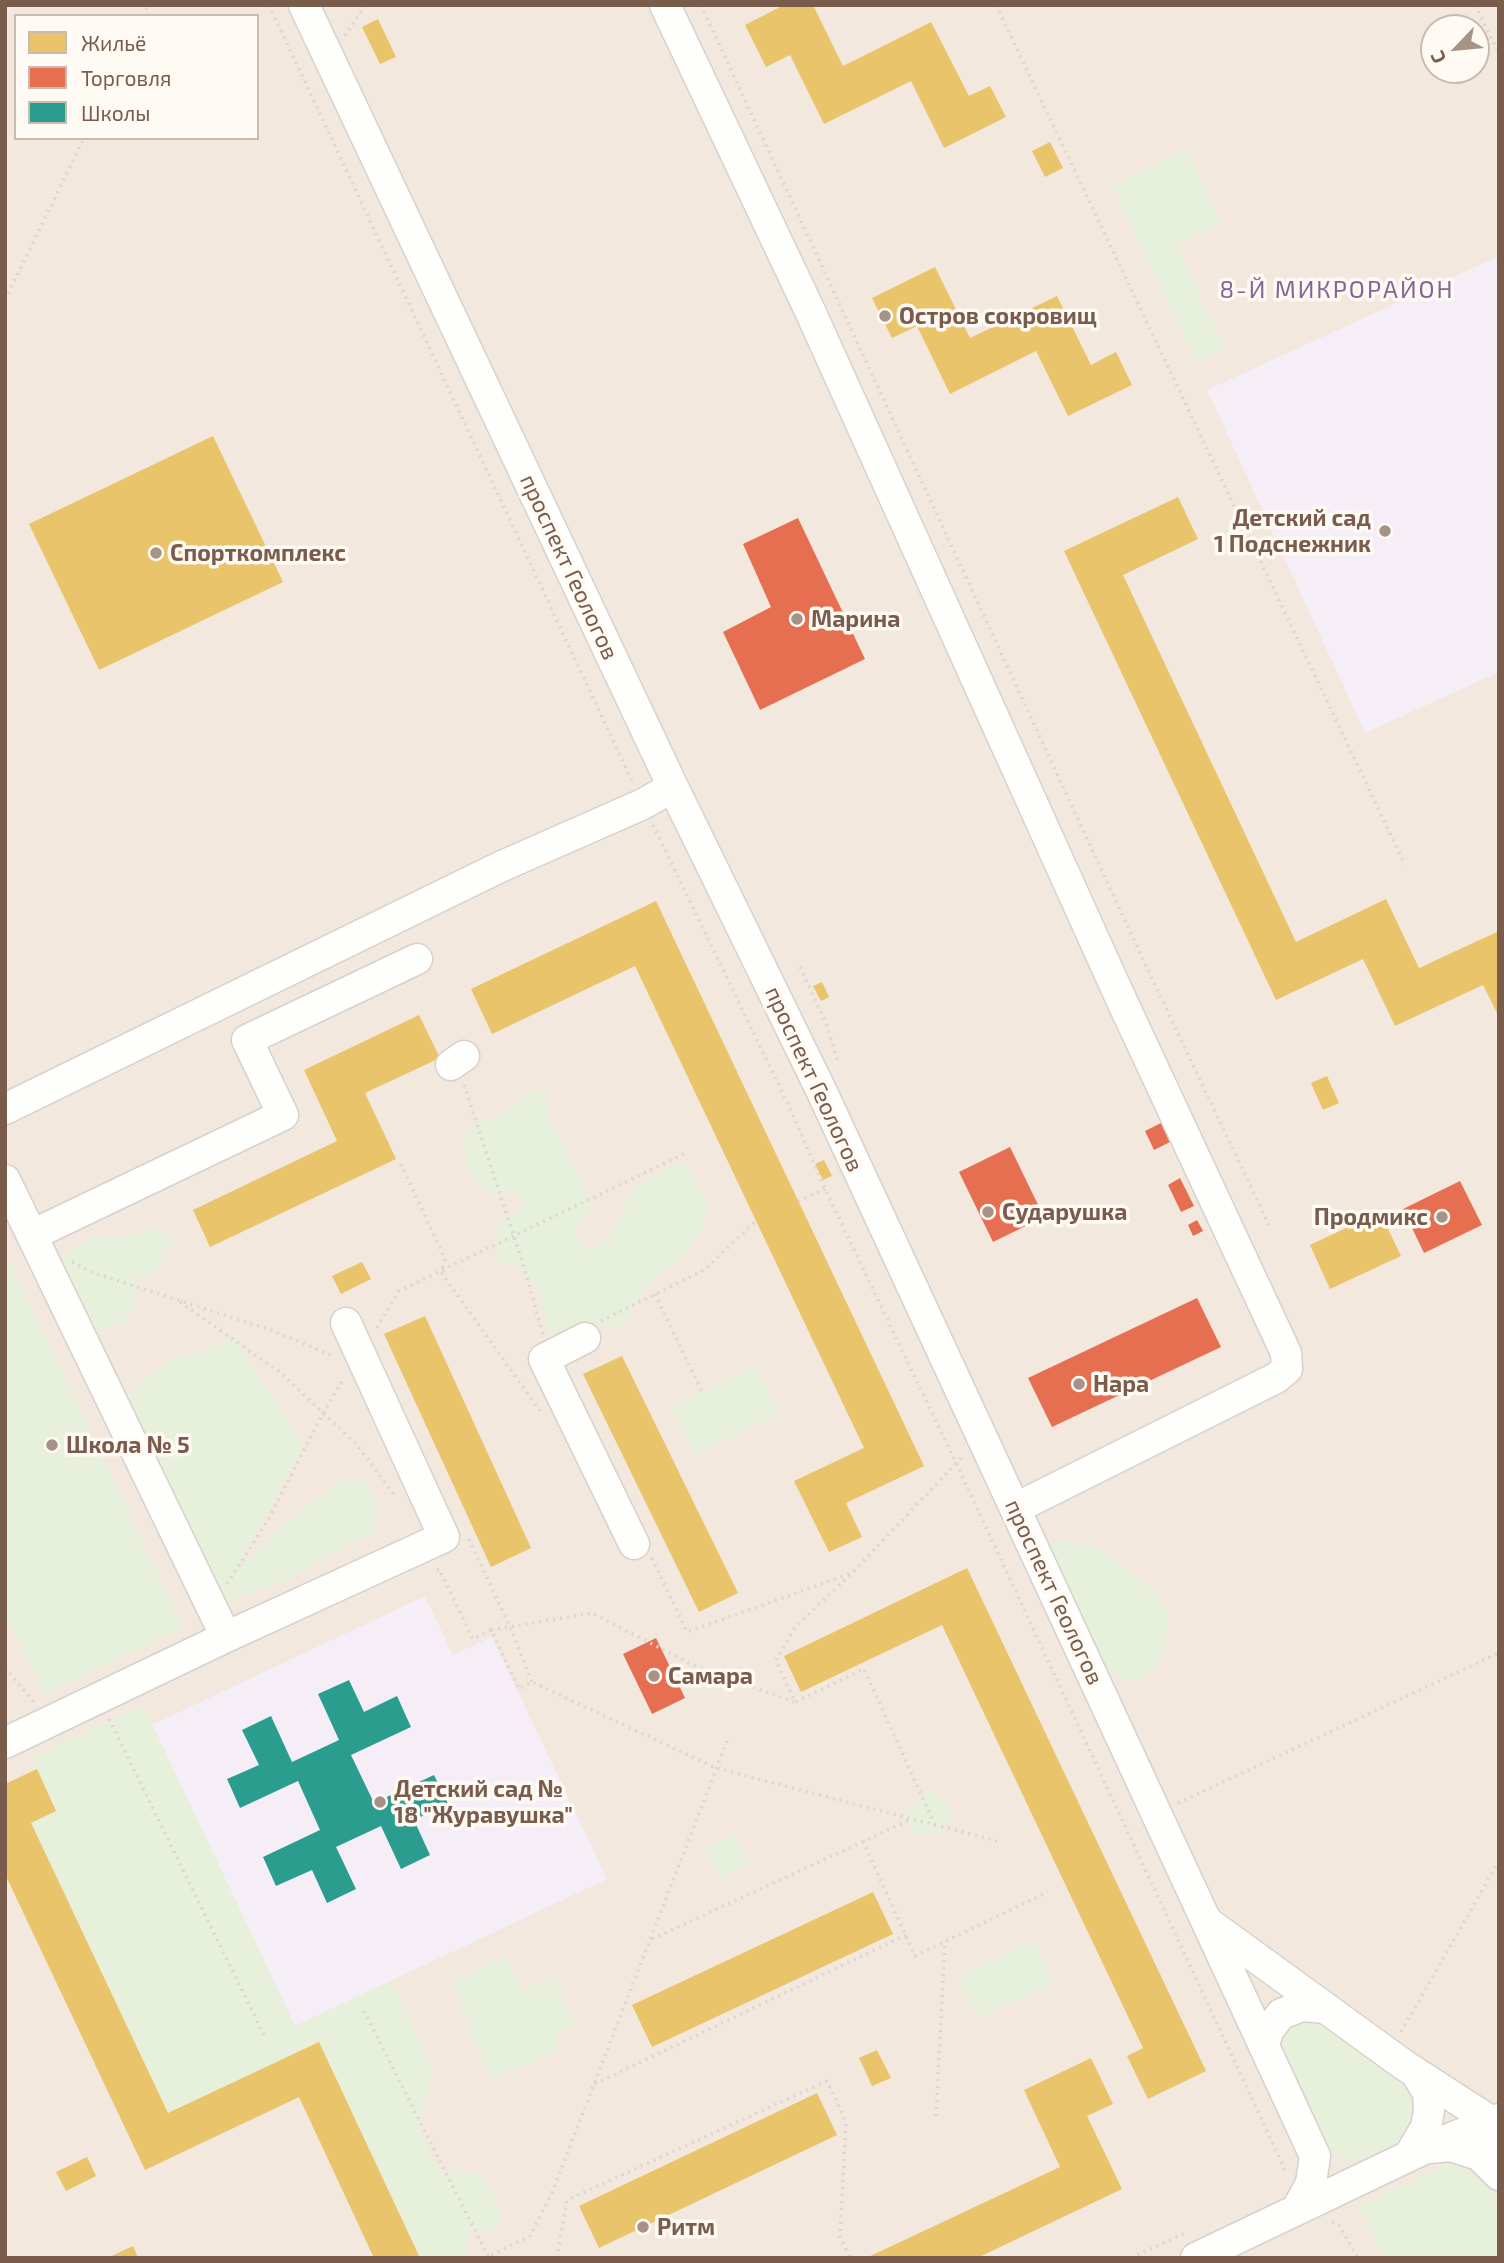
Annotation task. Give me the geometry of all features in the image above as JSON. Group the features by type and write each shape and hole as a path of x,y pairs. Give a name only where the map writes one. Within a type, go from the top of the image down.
{"street":[{"name":"проспект Геологов","path":"304,5 673,787 821,1090 1315,2156"},
{"path":"665,5 799,288 1121,999 1286,1353 1287,1369 1276,1378 1016,1508"},
{"path":"5,1109 500,867 643,804 673,787"},
{"path":"32,1235 283,1115 247,1040 416,959"},
{"path":"5,1180 226,1637"},
{"path":"5,1743 444,1537 357,1360 346,1323"},
{"path":"591,1331 544,1359 640,1546"},
{"path":"1207,1922 1388,2054 1497,2127"},
{"path":"1264,2045 1268,2031 1281,2014 1302,2006 1326,2008"},
{"path":"1416,2073 1428,2093 1429,2111 1418,2152"},
{"path":"1196,2258 1418,2152 1497,2127"},
{"path":"1418,2152 1450,2146 1479,2155 1499,2175"},
{"path":"1299,2208 1311,2183 1315,2156 1338,2171 1367,2176"}],"path":[{"path":"269,5 643,804 789,1106 825,1189 956,1463 1299,2208 1339,2225 1358,2258"},
{"path":"701,5 1154,984 1269,1225"},
{"path":"996,5 1405,866"},
{"path":"1475,5 1499,54"},
{"path":"5,300 82,140"},
{"path":"457,1061 542,1330 553,1354"},
{"path":"226,1586 268,1520 323,1413 399,1291 686,1153"},
{"path":"401,1164 445,1259 441,1272"},
{"path":"798,1202 825,1189"},
{"path":"591,1331 655,1294 704,1270 756,1222"},
{"path":"70,1261 94,1273 357,1360"},
{"path":"441,1272 545,1419"},
{"path":"655,1294 702,1392"},
{"path":"176,1298 281,1373 356,1444 398,1499"},
{"path":"795,1702 776,1660 796,1626 852,1573 981,1436"},
{"path":"640,1546 687,1632 852,1573"},
{"path":"439,1569 473,1639 491,1630 592,1614 693,1665 795,1702 864,1670 935,1825"},
{"path":"491,1630 519,1689 532,1682 716,1768 997,1841"},
{"path":"1178,1803 1499,1653"},
{"path":"5,1668 34,1702 37,1716 48,1723"},
{"path":"98,1699 264,2035"},
{"path":"364,2011 487,2257 530,2236 551,2195 729,1736"},
{"path":"650,1940 912,1819"},
{"path":"863,1841 915,1956 1048,1892"},
{"path":"1388,2054 1499,1861"},
{"path":"594,2084 906,1935"},
{"path":"936,2116 945,1941"},
{"path":"557,2258 567,2200 827,2081 846,2122 840,2237 850,2258"}],"shaded area":[{"path":"5,5 1499,5 1499,2258 5,2258"},
{"name":"Детский сад 1 Подснежник","path":"1499,256 1499,672 1365,733 1207,390"},
{"name":"Детский сад № 18 \"Журавушка\"","path":"425,1596 453,1655 492,1637 607,1879 295,2026 152,1725"}],"green space":[{"path":"1187,149 1221,223 1176,244 1225,348 1196,362 1112,185"},
{"path":"531,1089 546,1097 551,1126 564,1146 593,1206 574,1228 585,1251 609,1239 633,1189 662,1170 686,1161 707,1205 703,1231 680,1260 660,1274 643,1291 626,1321 619,1327 582,1323 551,1337 537,1288 518,1267 498,1261 497,1222 521,1210 520,1196 486,1191 471,1177 463,1146 468,1128 519,1104"},
{"path":"163,1227 175,1247 161,1252 164,1266 148,1276 135,1277 139,1292 127,1320 93,1333 63,1275 63,1256 94,1236 124,1238"},
{"name":"Школа № 5","path":"5,1252 184,1628 44,1694 5,1613"},
{"path":"232,1336 290,1421 302,1449 234,1575 280,1526 344,1479 365,1479 379,1510 371,1535 345,1546 289,1579 227,1602 126,1394 168,1362 217,1345"},
{"path":"756,1366 779,1414 695,1455 671,1407"},
{"path":"1061,1540 1097,1547 1159,1595 1169,1615 1165,1646 1156,1667 1142,1680 1123,1680 1108,1668 1046,1547"},
{"path":"143,1705 295,2026 392,1980 432,2070 419,2129 447,2183 455,2170 485,2176 503,2219 489,2234 470,2229 468,2252 457,2258 420,2258 319,2042 168,2113 31,1823 56,1811 31,1758"},
{"path":"930,1791 945,1799 952,1815 940,1834 914,1835 904,1814 920,1797"},
{"path":"734,1834 749,1864 720,1878 706,1848"},
{"path":"1034,1940 1054,1983 977,2019 957,1977"},
{"path":"505,1957 522,1990 553,1975 576,2024 553,2035 559,2049 492,2080 451,1982"},
{"path":"1296,2021 1320,2021 1406,2082 1415,2096 1413,2124 1400,2146 1365,2161 1343,2158 1323,2146 1277,2044 1279,2037"},
{"path":"1452,2162 1492,2188 1499,2203 1499,2258 1384,2258 1359,2206"}],"building: Жильё":[{"path":"784,5 813,5 843,66 931,22 969,96 990,86 1006,117 944,148 911,81 824,124 790,55 766,67 745,25"},
{"path":"378,19 396,57 380,64 362,27"},
{"path":"1050,142 1063,168 1045,177 1032,151"},
{"path":"935,267 970,338 1057,296 1091,365 1116,352 1132,385 1068,416 1036,351 950,394 917,326 892,338 872,298"},
{"name":"Спорткомплекс","path":"213,436 283,582 99,670 29,524"},
{"path":"1178,497 1198,539 1123,575 1296,942 1386,899 1419,968 1499,931 1499,1017 1483,985 1395,1026 1363,959 1276,1000 1064,551"},
{"path":"656,901 924,1466 846,1503 862,1537 829,1552 794,1481 864,1448 635,966 492,1034 471,989"},
{"path":"822,982 829,997 821,1001 813,986"},
{"path":"419,1015 440,1058 365,1093 396,1159 210,1247 193,1210 337,1141 304,1070"},
{"path":"1327,1076 1339,1103 1323,1110 1311,1083"},
{"path":"824,1160 832,1176 823,1180 815,1164"},
{"path":"1380,1212 1401,1256 1330,1289 1310,1245"},
{"path":"362,1262 371,1279 341,1294 332,1276"},
{"path":"425,1316 531,1548 491,1567 384,1334"},
{"path":"622,1356 738,1593 699,1612 583,1374"},
{"path":"967,1568 1206,2071 1148,2099 1127,2056 1143,2048 942,1625 801,1692 784,1656"},
{"path":"37,1769 56,1811 31,1823 168,2113 319,2042 420,2258 374,2258 299,2097 145,2170 5,1874 5,1784"},
{"path":"873,1892 893,1934 652,2047 632,2005"},
{"path":"877,2050 891,2078 872,2086 859,2058"},
{"path":"1091,2058 1113,2104 1087,2116 1122,2189 977,2258 866,2258 1060,2167 1024,2090"},
{"path":"817,2093 837,2135 599,2248 579,2206"},
{"path":"87,2157 96,2176 66,2191 56,2172"},
{"path":"133,2246 138,2258 107,2258"}],"building: Торговля":[{"name":"Марина","path":"798,518 865,659 760,710 723,632 771,607 743,544"},
{"path":"1161,1123 1170,1142 1154,1150 1145,1131"},
{"path":"1010,1147 1044,1217 993,1242 959,1172"},
{"path":"1180,1178 1194,1206 1181,1212 1168,1185"},
{"name":"Продмикс","path":"1460,1181 1482,1225 1424,1253 1403,1209"},
{"path":"1197,1220 1203,1231 1193,1236 1188,1225"},
{"path":"1197,1298 1221,1347 1052,1427 1028,1378"},
{"name":"Самара","path":"656,1638 685,1698 652,1714 623,1654"}],"building: Школы":[{"path":"349,1680 364,1712 397,1696 411,1727 351,1755 374,1803 434,1775 448,1804 414,1820 430,1855 401,1869 381,1826 336,1847 356,1889 327,1903 312,1870 276,1886 263,1857 320,1830 298,1781 240,1808 227,1779 259,1765 242,1730 271,1716 292,1762 339,1740 318,1694"}],"place":[{"name":"Остров сокровищ","path":"885,316"},
{"name":"Детский сад 1 Подснежник","path":"1385,531"},
{"name":"Спорткомплекс","path":"156,553"},
{"name":"Марина","path":"797,619"},
{"name":"Сударушка","path":"988,1212"},
{"name":"Продмикс","path":"1442,1217"},
{"name":"Нара","path":"1079,1384"},
{"name":"Школа № 5","path":"52,1445"},
{"name":"Самара","path":"654,1676"},
{"name":"Детский сад № 18 \"Журавушка\"","path":"380,1802"},
{"name":"Ритм","path":"643,2227"}],"district":[{"name":"8-Й МИКРОРАЙОН","path":"1337,290"}]}
